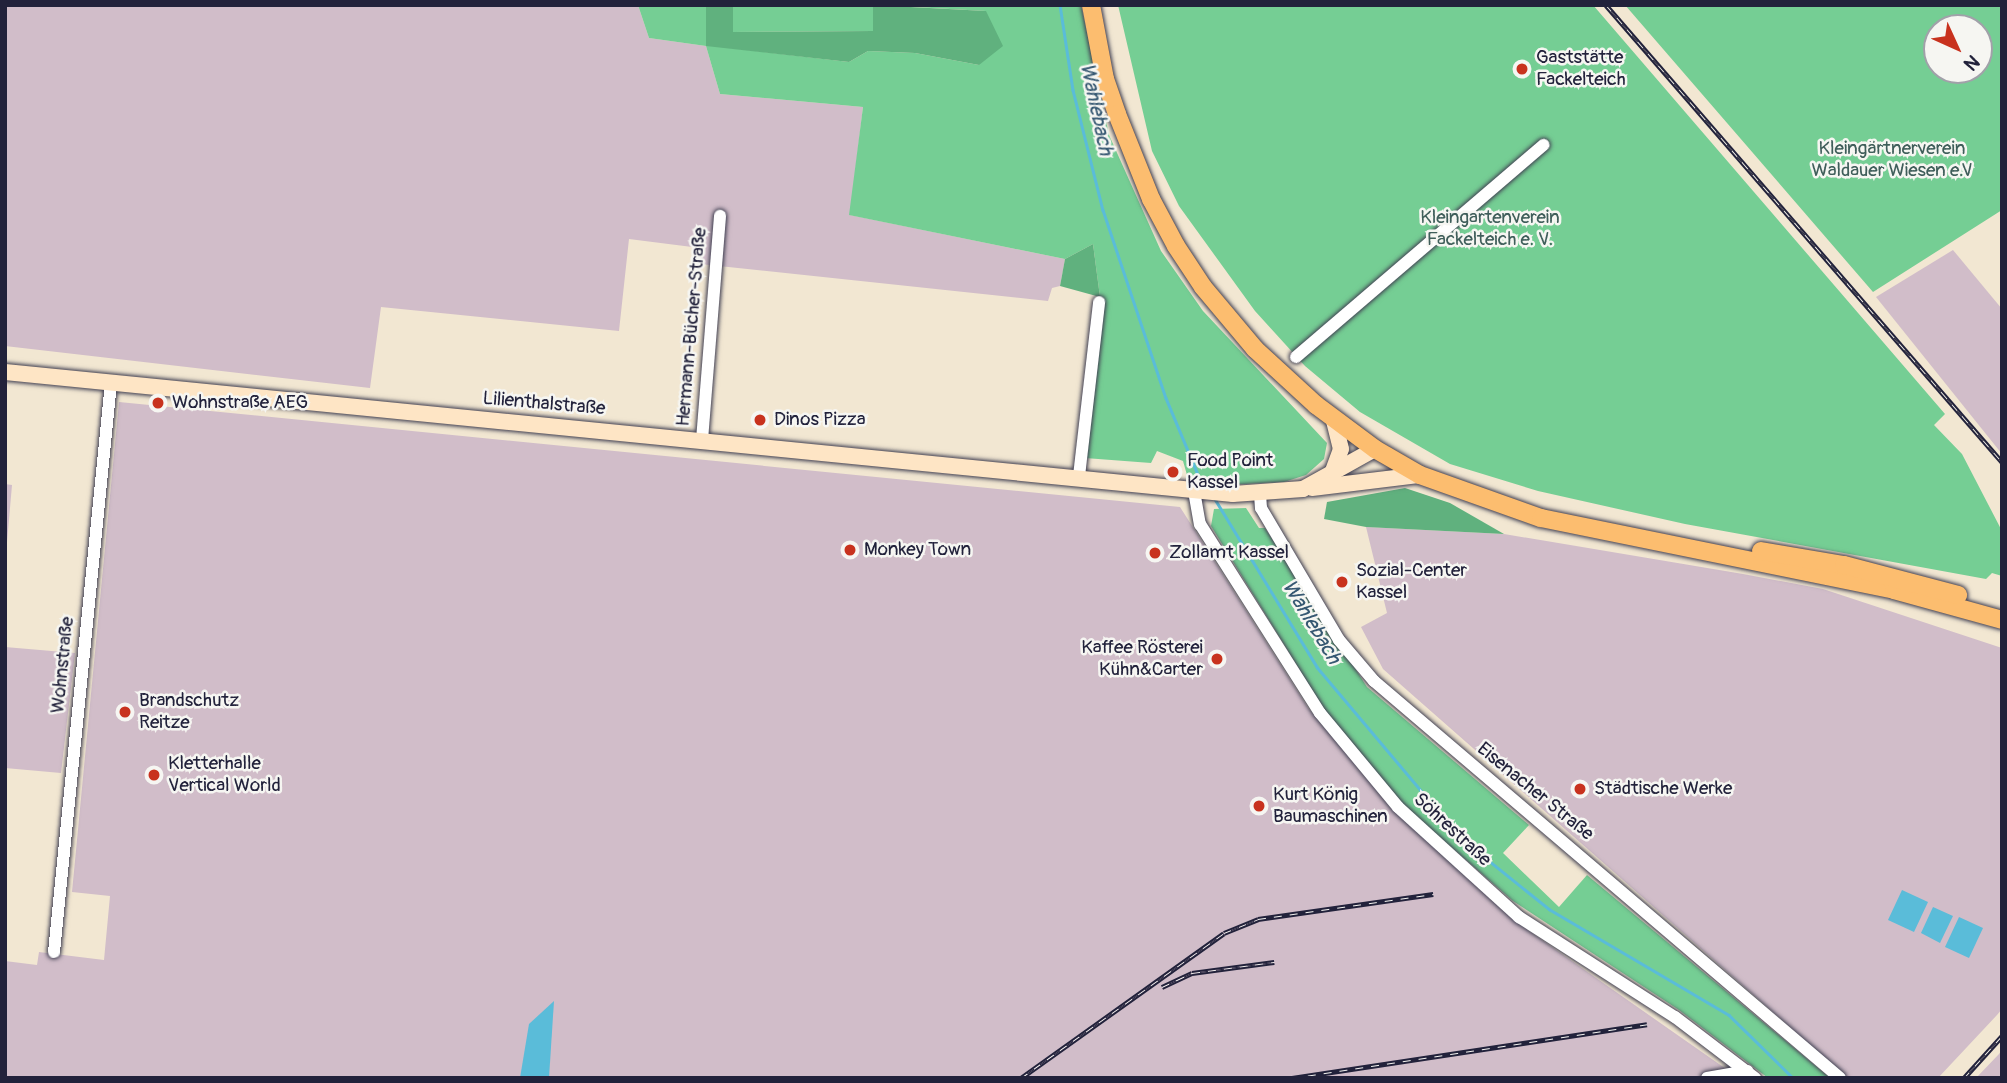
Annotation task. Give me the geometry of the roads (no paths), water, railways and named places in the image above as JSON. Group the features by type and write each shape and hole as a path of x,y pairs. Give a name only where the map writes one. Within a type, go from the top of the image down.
{"main road":[{"path":"1091,5 1105,79 1121,125 1176,246 1233,326 1334,420 1383,448 1449,477 1536,507 1621,526 1844,565 2002,609"},
{"path":"1102,5 1113,70 1149,173 1190,251 1248,329 1319,396 1420,475 1554,522 1894,590 2002,620"},
{"name":"Lilienthalstraße","path":"5,372 1079,476 1203,492 1260,494 1303,489 1383,448"},
{"path":"1333,472 1341,449 1334,420"},
{"path":"1354,483 1383,448"},
{"path":"1303,489 1420,475"}],"street":[{"path":"1296,358 1543,145"},
{"name":"Hermann-Bücher-Straße","path":"702,440 720,216"},
{"path":"1079,476 1099,302"},
{"name":"Wohnstraße","path":"54,952 111,383"},
{"name":"Söhrestraße","path":"1203,492 1200,524 1320,713 1398,807 1520,917 1675,1017 1751,1074"},
{"name":"Eisenacher Straße","path":"1260,494 1261,508 1339,640 1374,681 1840,1078"},
{"path":"1707,1078 1751,1074"}],"water":[{"path":"1902,890 1928,902 1914,932 1888,920"},
{"path":"1933,907 1953,916 1940,943 1921,933"},
{"path":"1959,917 1983,928 1969,958 1945,947"},
{"path":"554,1001 549,1078 520,1078 529,1024"}],"waterway":[{"name":"Wahlebach","path":"1060,5 1073,90 1103,210 1166,398 1202,484"},
{"name":"Wahlebach","path":"1215,499 1317,667 1462,839 1549,909 1729,1015 1793,1078"}],"railway":[{"path":"1606,5 2002,462"},
{"path":"1021,1078 1224,933 1258,919 1433,894"},
{"path":"1162,987 1192,973 1274,962"},
{"path":"1292,1078 1647,1024"},
{"path":"1964,1078 2002,1036"}],"place":[{"name":"Gaststätte Fackelteich","path":"1522,69"},
{"name":"Wohnstraße AEG","path":"158,403"},
{"name":"Dinos Pizza","path":"760,420"},
{"name":"Food Point Kassel","path":"1173,472"},
{"name":"Monkey Town","path":"850,550"},
{"name":"Zollamt Kassel","path":"1155,553"},
{"name":"Sozial-Center Kassel","path":"1342,582"},
{"name":"Kaffee Rösterei Kühn&Carter","path":"1217,659"},
{"name":"Brandschutz Reitze","path":"125,712"},
{"name":"Kletterhalle Vertical World","path":"154,775"},
{"name":"Städtische Werke","path":"1580,789"},
{"name":"Kurt König Baumaschinen","path":"1259,806"}],"park label":[{"name":"Kleingärtnerverein Waldauer Wiesen e.V","path":"1892,160"},
{"name":"Kleingartenverein Fackelteich e. V.","path":"1490,229"}]}
